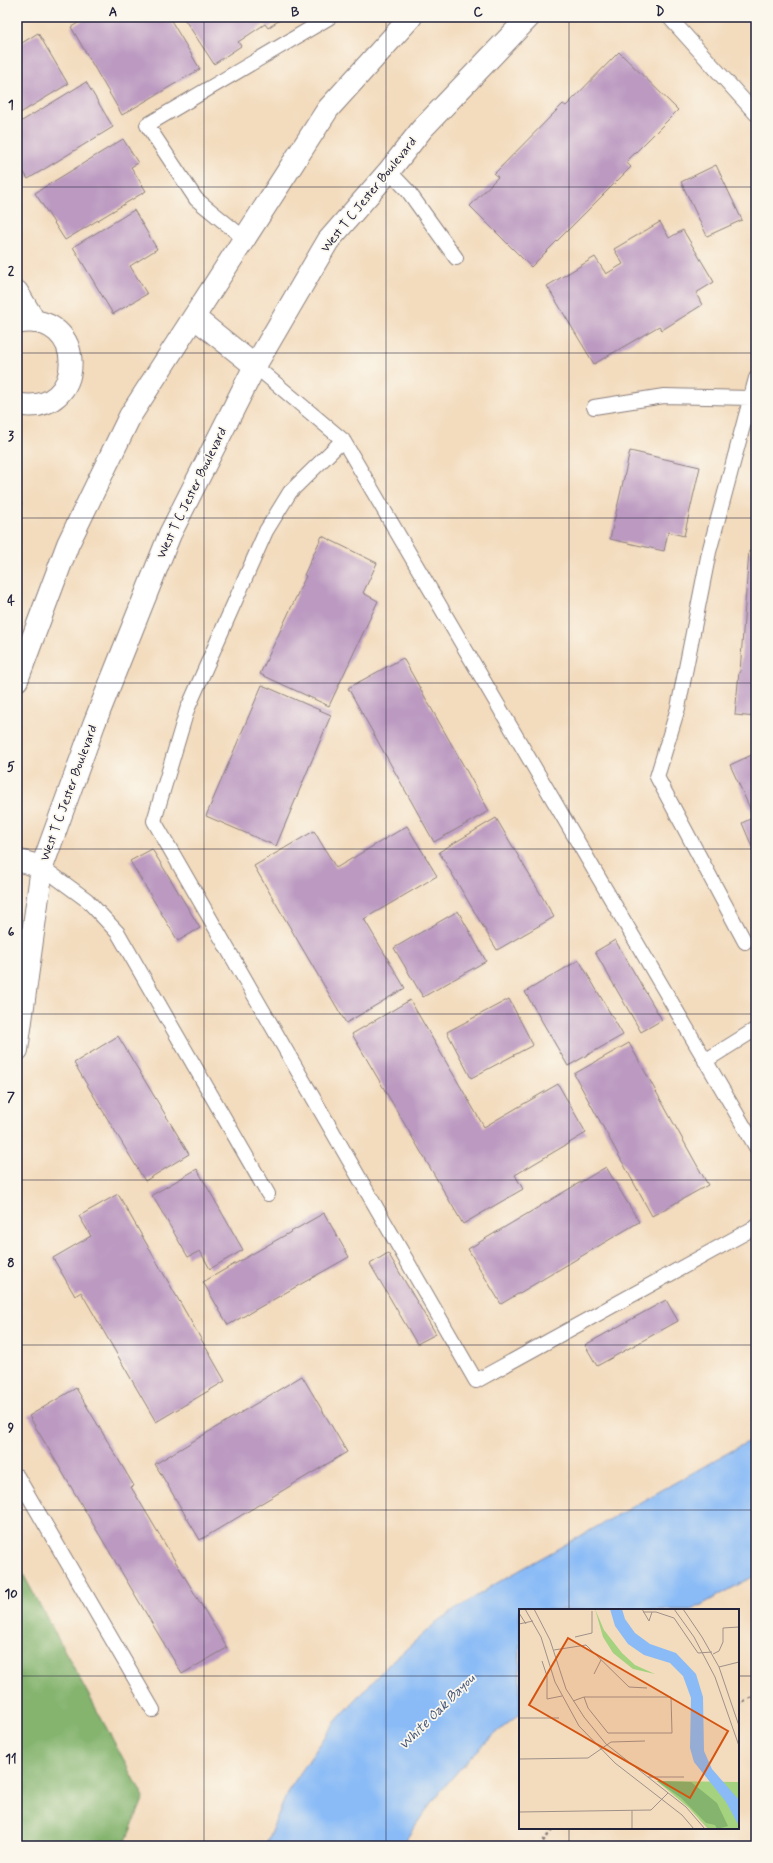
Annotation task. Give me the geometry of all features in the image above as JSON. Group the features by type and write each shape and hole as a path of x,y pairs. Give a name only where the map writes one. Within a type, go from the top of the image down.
{"main road":[{"path":"17,680 68,544 130,416 328,109 411,17"},
{"name":"West T C Jester Boulevard","path":"17,1050 42,867 94,724 170,534 255,366 328,241 389,171 422,129 529,17"},
{"path":"17,292 26,322 45,324 59,333 69,347 72,363 69,380 60,394 46,403 29,407 17,404"},
{"path":"194,318 255,366"},
{"path":"17,860 42,867"}],"lane":[{"path":"245,239 196,199 147,125 330,17"},
{"path":"669,17 756,114"},
{"path":"389,171 408,191 456,258"},
{"path":"255,366 343,440 756,1147"},
{"path":"745,942 657,777 678,708 709,552 756,378"},
{"path":"594,407 664,396 750,398"},
{"path":"343,440 290,492 266,531 187,710 154,821 476,1381 745,1232 756,1224"},
{"path":"42,867 87,900 118,933 268,1194"},
{"path":"705,1061 756,1030"},
{"path":"17,1476 153,1710"}],"path":[{"path":"739,1704 756,1695"},
{"path":"539,1846 553,1829"}],"shaded area":[{"path":"741,17 756,17 756,31"}],"green space":[{"path":"17,1563 144,1797 124,1846 17,1846"}],"water":[{"name":"White Oak Bayou","path":"756,1437 756,1575 694,1609 519,1609 519,1715 486,1742 455,1774 427,1809 402,1846 265,1846 288,1791 335,1722 385,1668 439,1620 497,1583"}],"building":[{"path":"89,17 169,17 200,69 122,115 71,27"},
{"path":"183,17 284,17 268,28 265,24 238,42 241,46 214,64"},
{"path":"38,33 68,84 17,115 17,46"},
{"path":"619,52 678,110 626,162 631,167 531,267 470,206 498,177 494,174 563,104 566,106"},
{"path":"86,82 113,127 28,179 17,161 17,153 23,150 17,141 17,124"},
{"path":"123,139 138,163 131,167 146,191 65,240 35,193"},
{"path":"716,165 742,220 707,236 681,182"},
{"path":"134,210 157,249 130,266 147,294 113,314 73,247"},
{"path":"660,222 669,238 683,230 714,282 696,293 702,305 662,330 659,326 594,364 547,286 595,257 606,274 623,264 614,249"},
{"path":"630,451 700,467 684,536 668,532 664,551 610,539"},
{"path":"17,500 22,503 17,510"},
{"path":"322,536 377,563 363,593 378,601 329,706 260,674 306,576 304,575"},
{"path":"749,551 756,552 756,717 735,715 740,672"},
{"path":"403,658 489,811 434,842 348,688"},
{"path":"262,685 331,715 276,846 206,816"},
{"path":"756,753 756,856 742,823 754,817 730,765"},
{"path":"496,818 554,917 497,950 439,852"},
{"path":"407,826 437,876 364,919 405,988 346,1023 254,866 314,831 336,868"},
{"path":"152,849 200,928 178,941 130,861"},
{"path":"458,911 486,961 423,997 394,948"},
{"path":"615,940 662,1020 641,1032 595,952"},
{"path":"579,960 623,1035 568,1066 525,992"},
{"path":"509,999 533,1045 471,1078 447,1032"},
{"path":"410,1000 484,1127 558,1084 586,1133 515,1175 523,1189 463,1224 352,1034"},
{"path":"118,1036 189,1154 145,1181 74,1063"},
{"path":"629,1043 708,1185 652,1216 574,1074"},
{"path":"606,1167 639,1222 501,1304 468,1249"},
{"path":"197,1169 243,1250 210,1269 200,1251 188,1257 152,1195"},
{"path":"118,1194 225,1381 156,1422 81,1292 75,1296 53,1258 91,1236 79,1216"},
{"path":"324,1213 349,1257 228,1325 203,1282"},
{"path":"388,1253 436,1334 417,1344 370,1264"},
{"path":"666,1300 678,1321 597,1366 585,1345"},
{"path":"302,1376 347,1452 200,1540 155,1464"},
{"path":"76,1388 134,1486 131,1487 227,1648 182,1674 29,1416"}]}
